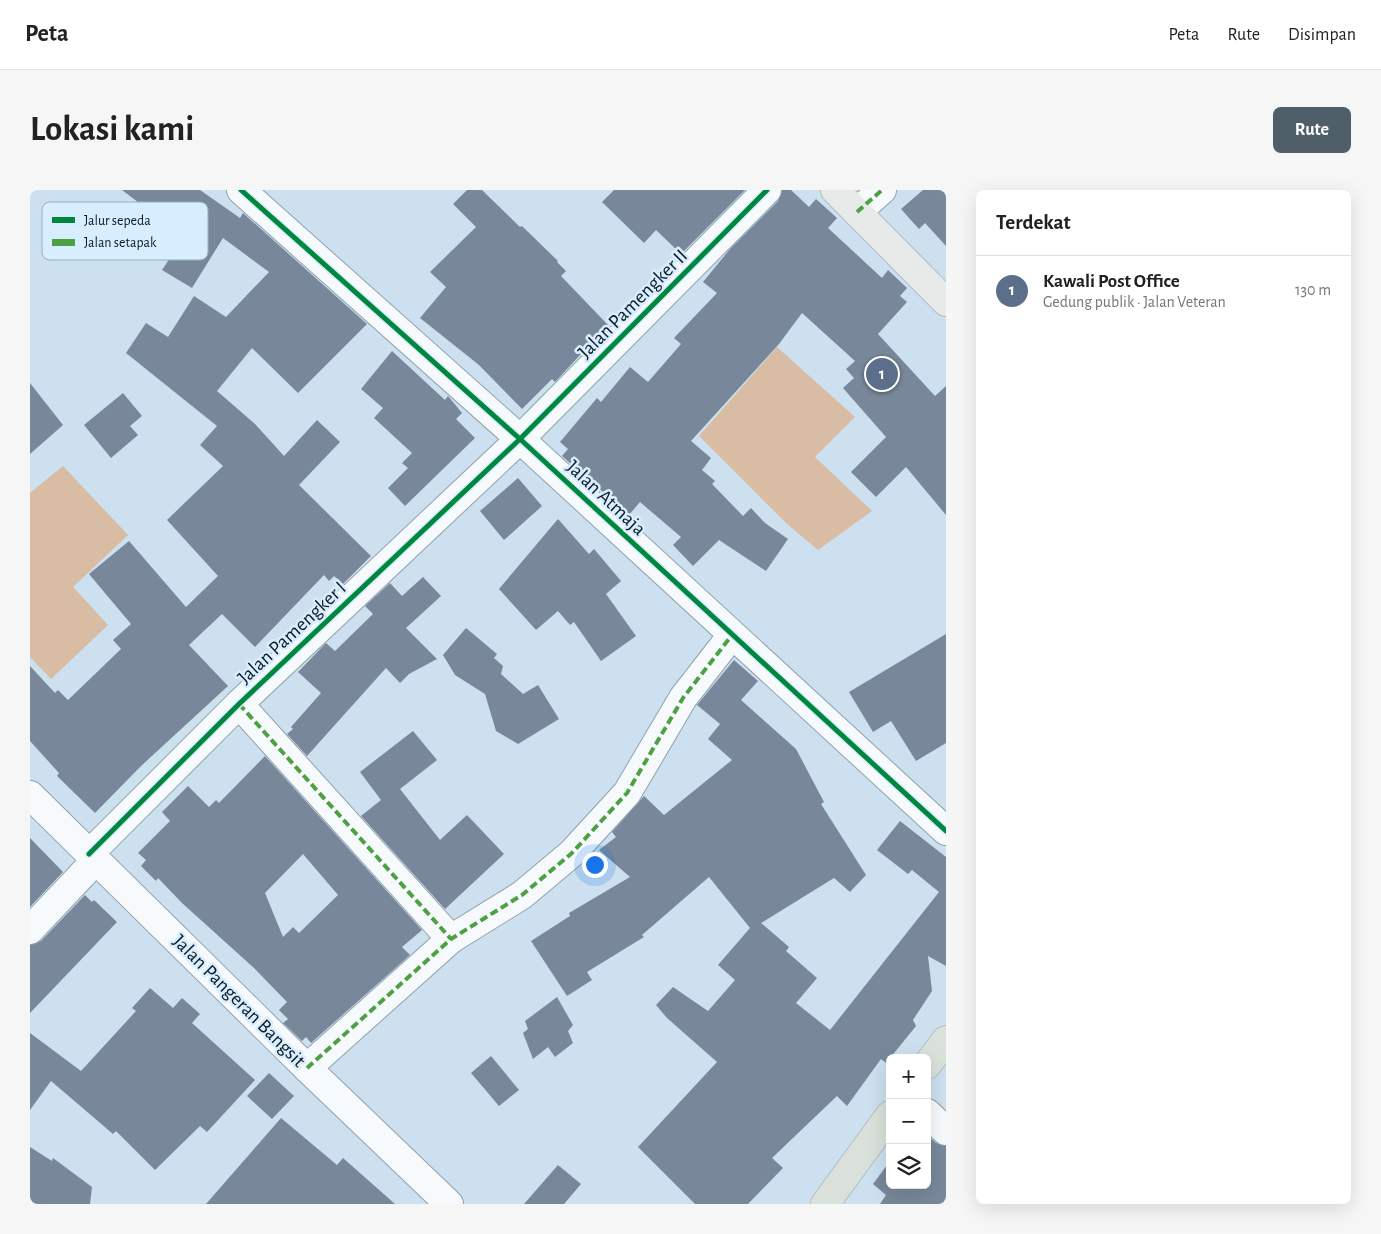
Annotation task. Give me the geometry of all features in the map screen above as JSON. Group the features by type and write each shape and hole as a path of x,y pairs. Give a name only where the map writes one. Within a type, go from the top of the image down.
{"highway":[{"path":"931,1059 946,1040"},
{"path":"825,1204 886,1120"}],"main road":[{"path":"835,190 946,302"}],"street":[{"name":"Jalan Atmaja","path":"241,190 520,440 946,831"},
{"name":"Jalan Pamengker II","path":"520,440 767,190"},
{"path":"857,212 882,190"},
{"name":"Jalan Pamengker I","path":"30,930 92,857 239,704 520,440"},
{"path":"307,1068 451,939 522,895 572,853 627,793 683,698 732,635"},
{"path":"239,704 451,939"},
{"name":"Jalan Pangeran Bangsit","path":"30,795 307,1068 449,1204"},
{"path":"931,1117 946,1131"}],"shaded area":[{"path":"777,347 855,417 815,457 872,511 818,550 787,524 699,436"},
{"path":"63,466 128,535 73,587 108,625 51,679 30,657 30,493"}],"building":[{"path":"122,190 200,190 240,218 243,213 367,324 298,393 252,348 217,391 255,424 284,456 317,420 340,442 299,485 371,556 343,584 334,576 329,581 324,575 255,647 222,614 189,645 228,686 141,766 95,813 57,776 59,773 30,741 30,666 55,693 58,690 68,700 121,649 113,640 131,624 89,574 129,541 186,607 218,576 167,520 223,466 200,445 217,426 126,353 146,323 168,337 194,296 226,317 269,272 223,238 192,288 162,270 169,260 208,260 208,202 138,202"},
{"path":"467,190 482,190 520,227 522,226 558,261 566,271 561,276 608,325 555,382 552,379 522,409 479,365 420,318 446,287 430,272 476,227 453,204"},
{"path":"614,190 745,190 681,254 656,230 644,243 602,202"},
{"path":"782,190 791,190 809,207 816,199 837,218 828,228 882,278 888,270 907,288 900,296 907,302 878,334 935,396 946,386 946,515 906,467 876,497 851,472 886,437 843,388 854,378 846,369 855,361 802,313 779,344 691,441 711,458 702,470 715,481 712,484 743,516 751,508 765,523 788,539 766,571 719,540 693,566 673,545 681,537 640,502 629,515 562,456 568,449 560,442 597,398 601,402 630,367 648,382 681,344 674,338 717,293 703,282 730,249 778,201"},
{"path":"923,190 946,190 946,246 925,223 919,229 901,209"},
{"path":"392,351 445,400 448,396 462,413 456,419 475,438 405,506 388,488 408,468 402,463 412,453 374,418 383,408 361,389"},
{"path":"30,383 63,425 30,454"},
{"path":"123,393 142,416 130,426 138,435 111,458 84,425"},
{"path":"518,478 542,506 504,540 480,511"},
{"path":"558,519 589,554 594,549 621,581 606,594 636,636 601,661 574,622 570,625 558,611 536,630 499,589"},
{"path":"423,577 441,596 406,628 437,659 409,674 400,683 386,668 307,756 287,734 321,693 298,672 326,643 335,651 373,614 365,606 390,583 402,596"},
{"path":"466,628 497,654 494,658 503,666 501,674 523,694 538,685 559,719 518,744 496,731 485,694 455,675 443,655"},
{"path":"946,634 946,743 916,761 891,721 873,732 849,692"},
{"path":"734,660 758,681 741,700 796,749 824,802 821,804 866,875 850,892 834,878 761,923 789,947 786,951 817,978 796,1003 830,1030 939,892 912,870 908,874 877,850 900,821 946,857 946,966 928,956 932,991 913,1020 916,1026 893,1054 886,1054 886,1063 881,1059 847,1106 837,1096 772,1158 783,1168 748,1204 695,1204 638,1147 717,1062 667,1018 656,1005 673,987 708,1011 735,980 718,965 750,928 709,877 642,935 644,937 587,972 592,980 567,996 531,941 570,916 569,913 630,877 599,850 616,837 612,832 644,796 664,815 732,760 708,739 720,724 697,705"},
{"path":"413,731 437,760 400,789 440,840 467,815 504,854 445,909 361,816 381,800 360,772"},
{"path":"265,756 422,930 402,947 410,955 311,1043 306,1037 302,1041 283,1023 288,1019 279,1010 287,1002 254,968 182,903 158,878 156,881 141,866 146,860 138,853 170,821 162,812 188,786 209,807 216,800 219,803","holes":["303,854 338,895 299,933 293,927 283,937 265,893"]},
{"path":"30,838 63,872 30,907"},
{"path":"85,895 92,902 94,900 117,922 30,1013 30,945 41,941"},
{"path":"150,988 173,1008 182,998 200,1014 192,1023 255,1080 207,1132 200,1126 155,1170 116,1131 113,1134 51,1081 30,1110 30,1033 81,1071 136,1011 132,1008"},
{"path":"557,997 573,1025 568,1031 573,1043 555,1057 548,1047 533,1059 523,1033 528,1029 525,1021"},
{"path":"491,1056 519,1090 499,1106 471,1073"},
{"path":"269,1073 294,1096 272,1119 247,1096"},
{"path":"281,1118 337,1165 343,1158 395,1204 206,1204"},
{"path":"931,1139 936,1143 946,1146 946,1204 880,1204 886,1195 873,1184 886,1166 886,1189 931,1189"},
{"path":"30,1147 52,1161 53,1158 92,1187 90,1204 30,1204"},
{"path":"558,1165 581,1184 564,1204 524,1204"}],"marked path":[{"path":"857,212 882,190"},
{"path":"307,1068 451,939 522,895 572,853 627,793 683,698 732,635"},
{"path":"239,704 451,939"}],"cycle path":[{"path":"241,190 520,439 946,831"},
{"path":"89,854 239,704 520,439 767,190"}],"place":[{"name":"Kawali Post Office","path":"882,374"}]}
